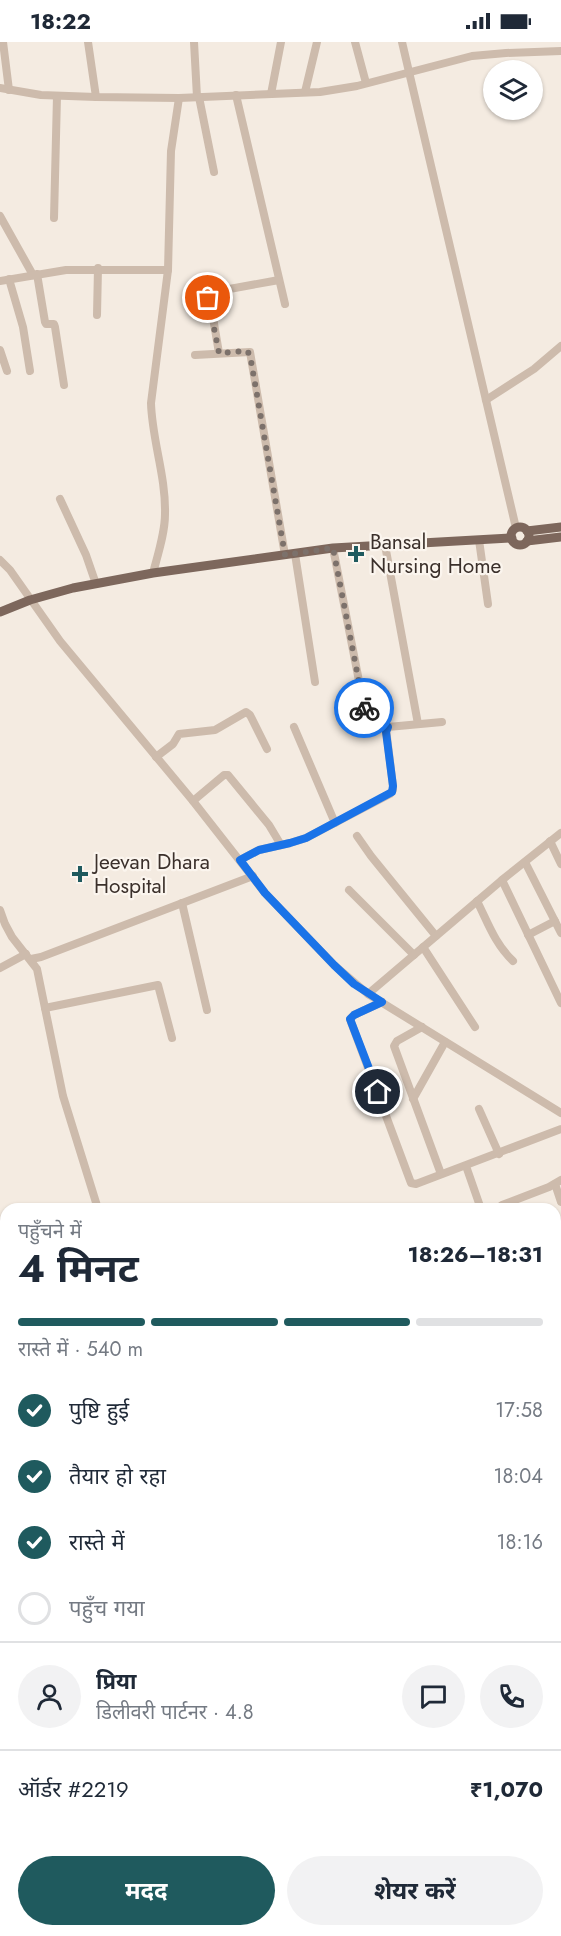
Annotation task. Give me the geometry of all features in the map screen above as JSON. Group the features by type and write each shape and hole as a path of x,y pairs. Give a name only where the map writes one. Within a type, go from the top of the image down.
{"main road":[{"path":"0,612 30,600 153,573 333,548 479,540 514,533 521,527 527,536"},
{"path":"514,533 514,542 523,544 527,536 561,527"},
{"path":"527,536 561,537"}],"street":[{"path":"3,42 9,90"},
{"path":"88,42 96,97"},
{"path":"194,42 198,97 214,172"},
{"path":"271,94 281,42"},
{"path":"305,92 317,42"},
{"path":"356,42 366,83"},
{"path":"402,42 486,400 514,533"},
{"path":"0,88 57,96 179,98 337,90 472,56 561,51"},
{"path":"236,95 285,304"},
{"path":"54,218 57,96"},
{"path":"153,573 165,516 151,402 168,270 171,151 179,98"},
{"path":"0,216 35,274 45,323 54,324 64,385"},
{"path":"30,371 22,327 4,280 66,270 98,268 168,270"},
{"path":"97,315 98,268"},
{"path":"219,353 208,294 279,280"},
{"path":"486,400 534,369 561,346"},
{"path":"0,350 8,371"},
{"path":"195,355 250,352 315,682"},
{"path":"60,499 86,555 96,584"},
{"path":"479,540 488,604"},
{"path":"385,545 418,724"},
{"path":"333,548 368,728 442,722"},
{"path":"0,560 10,570 30,600 100,691 193,801 265,893 326,957 368,994 561,1113"},
{"path":"156,758 172,744 179,734 215,730 246,712 250,715 267,749"},
{"path":"294,727 335,823"},
{"path":"240,860 259,850 306,838 390,794 393,790 386,732 388,727"},
{"path":"193,801 224,775 228,775 281,845"},
{"path":"368,994 561,833"},
{"path":"357,836 436,936"},
{"path":"550,842 561,864"},
{"path":"525,861 561,933"},
{"path":"0,968 29,956 41,957 253,876"},
{"path":"502,880 561,1003"},
{"path":"349,890 414,955"},
{"path":"477,901 496,942 513,961"},
{"path":"182,903 207,1010"},
{"path":"0,910 9,930 37,969 63,1096 96,1203"},
{"path":"528,935 555,921"},
{"path":"423,947 475,1026"},
{"path":"45,1008 158,985 172,1038"},
{"path":"382,1002 350,1019 410,1182 417,1184 561,1129"},
{"path":"422,1028 397,1041 394,1047 441,1174"},
{"path":"413,1099 445,1042"},
{"path":"479,1109 500,1154"},
{"path":"466,1166 479,1203"},
{"path":"507,1203 558,1182 561,1202"}],"way so far":[{"path":"208,298 219,353 250,352 285,555 333,548 364,708"}],"place":[{"name":"Bansal Nursing Home","path":"356,554"},
{"name":"Jeevan Dhara Hospital","path":"80,874"}],"route":[{"path":"364,708 368,728 388,727 386,732 392,792 306,838 259,850 240,860 265,893 334,965 354,984 382,1002 350,1019 378,1092"}]}
